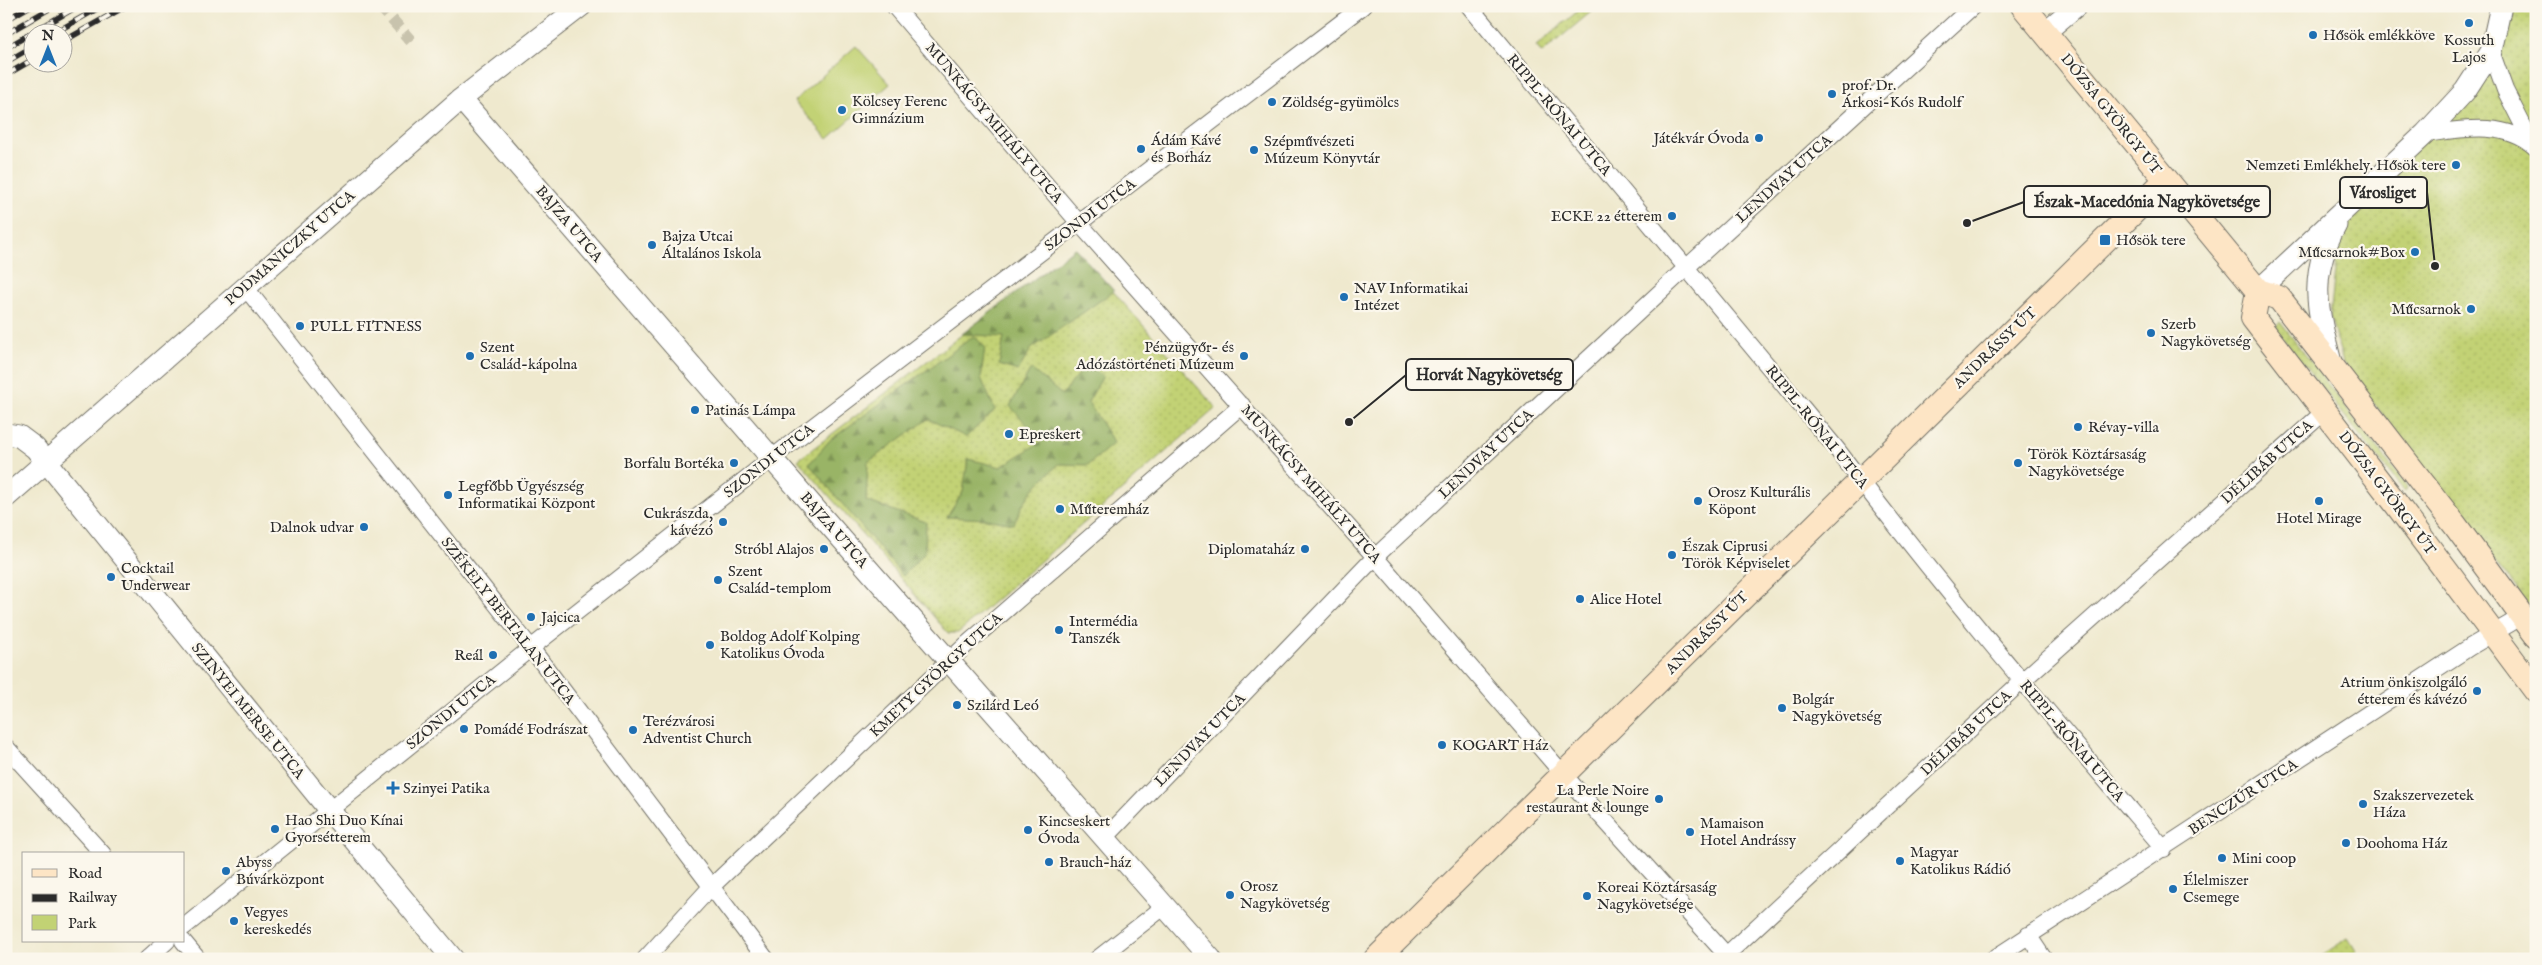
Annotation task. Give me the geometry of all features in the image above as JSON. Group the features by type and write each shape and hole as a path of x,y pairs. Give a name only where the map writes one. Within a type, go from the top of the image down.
{"main road":[{"name":"DÓZSA GYÖRGY ÚT","path":"2023,6 2165,181 2258,291 2279,298 2455,525 2536,635"},
{"name":"ANDRÁSSY ÚT","path":"1376,959 2165,181"},
{"name":"DÓZSA GYÖRGY ÚT","path":"2258,291 2253,318 2536,691"}],"street":[{"name":"PODMANICZKY UTCA","path":"6,498 461,98 580,6"},
{"name":"MUNKÁCSY MIHÁLY UTCA","path":"894,6 1079,223 1242,405 1540,745 1563,774 1726,957"},
{"name":"SZONDI UTCA","path":"185,926 530,648 772,458 1363,6"},
{"name":"RIPPL-RÓNAI UTCA","path":"1468,6 1836,448 1882,510 2022,682 2164,849"},
{"name":"LENDVAY UTCA","path":"1105,838 1375,557 1686,268 1973,6"},
{"path":"2044,33 2076,6"},
{"path":"2258,291 2341,216 2425,134 2465,91 2492,52 2501,6"},
{"path":"2492,52 2505,90 2534,146"},
{"name":"BAJZA UTCA","path":"461,98 772,458 1211,959"},
{"path":"2425,134 2483,128 2502,130 2534,146"},
{"path":"2332,366 2318,314 2317,298 2326,243 2341,216"},
{"name":"SZÉKELY BERTALAN UTCA","path":"245,288 530,648 710,888 766,959"},
{"name":"KMETY GYÖRGY UTCA","path":"645,959 710,888 949,661 1242,405"},
{"name":"DÉLIBÁB UTCA","path":"1726,957 2022,682 2325,411"},
{"name":"SZINYEI MERSE UTCA","path":"6,434 19,436 36,448 330,811 454,959"},
{"name":"BENCZÚR UTCA","path":"1993,959 2164,849 2415,683 2521,617"},
{"path":"6,747 101,852"},
{"path":"1097,959 1165,906"},
{"path":"2028,935 2044,959"},
{"path":"147,959 166,942"},
{"path":"184,942 198,959"}],"green space":[{"path":"1584,6 1598,6 1542,53 1536,46"},
{"path":"2501,6 2536,6 2536,615 2343,363 2330,316 2341,216 2465,91"},
{"path":"856,46 890,84 828,139 794,101"},
{"name":"Epreskert","path":"1075,248 1216,408 958,633 948,633 798,460"},
{"path":"1075,248 1114,291 1031,349 1018,371 999,365 1004,337 962,334"},
{"path":"2280,322 2408,488 2404,491 2274,327"},
{"path":"974,336 985,347 981,378 995,410 966,437 928,419 868,462 866,501 926,522 925,552 903,576 809,464 830,440"},
{"path":"1087,364 1103,376 1088,402 1114,443 1088,465 1059,464 1032,491 1014,524 986,519 947,517 963,492 968,459 1001,467 1042,441 1010,406 1031,369 1062,395"},
{"path":"2348,938 2361,959 2316,959"}],"tunnel":[{"path":"380,6 411,41"}],"railway":[{"path":"6,20 30,6"},
{"path":"6,34 54,6"},
{"path":"6,48 78,6"},
{"path":"72,23 102,6"},
{"path":"72,36 126,6"},
{"path":"6,62 22,53"},
{"path":"6,75 22,66"}],"place":[{"name":"Kossuth Lajos","path":"2469,23"},
{"name":"Hősök emlékköve","path":"2313,35"},
{"name":"prof. Dr. Árkosi-Kós Rudolf","path":"1832,94"},
{"name":"Zöldség-gyümölcs","path":"1272,102"},
{"name":"Kölcsey Ferenc Gimnázium","path":"842,110"},
{"name":"Játékvár Óvoda","path":"1759,138"},
{"name":"Ádám Kávé és Borház","path":"1141,149"},
{"name":"Szépművészeti Múzeum Könyvtár","path":"1254,150"},
{"name":"Nemzeti Emlékhely. Hősök tere","path":"2456,165"},
{"name":"ECKE 22 étterem","path":"1672,216"},
{"name":"Észak-Macedónia Nagykövetsége","path":"1967,223"},
{"name":"Hősök tere","path":"2105,240"},
{"name":"Bajza Utcai Általános Iskola","path":"652,245"},
{"name":"Műcsarnok#Box","path":"2415,252"},
{"name":"Városliget","path":"2435,266"},
{"name":"NAV Informatikai Intézet","path":"1344,297"},
{"name":"Műcsarnok","path":"2471,309"},
{"name":"PULL FITNESS","path":"300,326"},
{"name":"Szerb Nagykövetség","path":"2151,333"},
{"name":"Szent Család-kápolna","path":"470,356"},
{"name":"Pénzügyőr- és Adózástörténeti Múzeum","path":"1244,356"},
{"name":"Patinás Lámpa","path":"695,410"},
{"name":"Horvát Nagykövetség","path":"1349,422"},
{"name":"Révay-villa","path":"2078,427"},
{"name":"Epreskert","path":"1009,434"},
{"name":"Borfalu Bortéka","path":"734,463"},
{"name":"Török Köztársaság Nagykövetsége","path":"2018,463"},
{"name":"Legfőbb Ügyészség Informatikai Központ","path":"448,495"},
{"name":"Orosz Kulturális Köpont","path":"1698,501"},
{"name":"Hotel Mirage","path":"2319,501"},
{"name":"Műteremház","path":"1060,509"},
{"name":"Cukrászda, kávézó","path":"723,522"},
{"name":"Dalnok udvar","path":"364,527"},
{"name":"Stróbl Alajos","path":"824,549"},
{"name":"Diplomataház","path":"1305,549"},
{"name":"Észak Ciprusi Török Képviselet","path":"1672,555"},
{"name":"Cocktail Underwear","path":"111,577"},
{"name":"Szent Család-templom","path":"718,580"},
{"name":"Alice Hotel","path":"1580,599"},
{"name":"Jajcica","path":"531,617"},
{"name":"Intermédia Tanszék","path":"1059,630"},
{"name":"Boldog Adolf Kolping Katolikus Óvoda","path":"710,645"},
{"name":"Reál","path":"493,655"},
{"name":"Atrium önkiszolgáló étterem és kávézó","path":"2477,691"},
{"name":"Szilárd Leó","path":"957,705"},
{"name":"Bolgár Nagykövetség","path":"1782,708"},
{"name":"Pomádé Fodrászat","path":"464,729"},
{"name":"Terézvárosi Adventist Church","path":"633,730"},
{"name":"KOGART Ház","path":"1442,745"},
{"name":"Szinyei Patika","path":"393,788"},
{"name":"La Perle Noire restaurant & lounge","path":"1659,799"},
{"name":"Szakszervezetek Háza","path":"2363,804"},
{"name":"Hao Shi Duo Kínai Gyorsétterem","path":"275,829"},
{"name":"Kincseskert Óvoda","path":"1028,830"},
{"name":"Mamaison Hotel Andrássy","path":"1690,832"},
{"name":"Doohoma Ház","path":"2346,843"},
{"name":"Mini coop","path":"2222,858"},
{"name":"Magyar Katolikus Rádió","path":"1900,861"},
{"name":"Brauch-ház","path":"1049,862"},
{"name":"Abyss Búvárközpont","path":"226,871"},
{"name":"Élelmiszer Csemege","path":"2173,889"},
{"name":"Orosz Nagykövetség","path":"1230,895"},
{"name":"Koreai Köztársaság Nagykövetsége","path":"1587,896"},
{"name":"Vegyes kereskedés","path":"234,921"}]}
